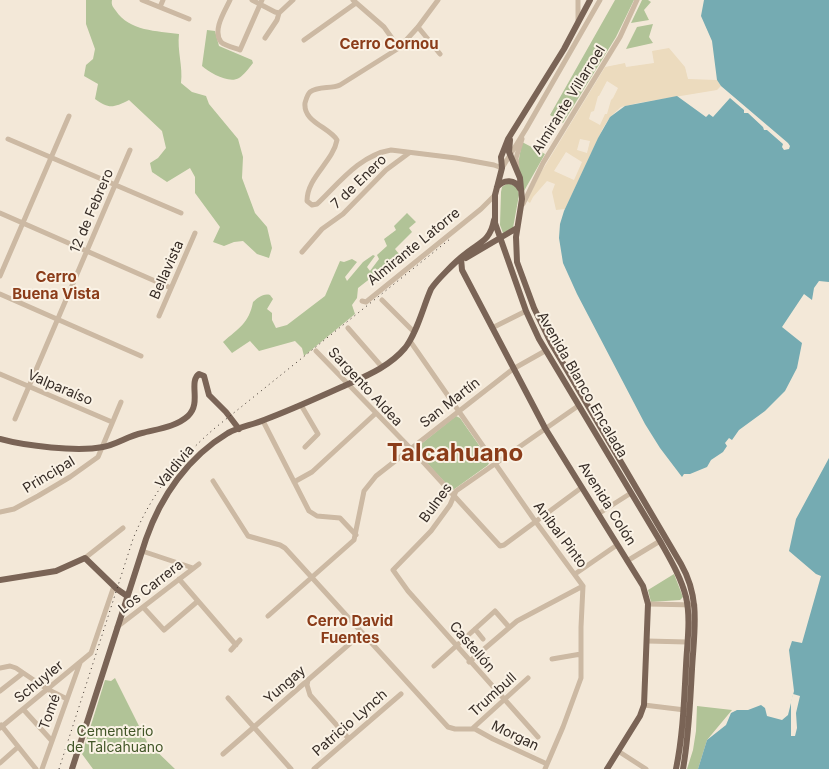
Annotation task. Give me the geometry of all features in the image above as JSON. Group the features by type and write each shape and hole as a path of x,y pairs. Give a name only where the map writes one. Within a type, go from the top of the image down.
{"main road":[{"path":"502,168 500,162 502,152 590,0"},
{"path":"510,155 509,146 512,134"},
{"name":"Avenida Blanco Encalada","path":"510,155 520,178 522,199 517,228 516,250 519,267 541,324 685,571 694,601 683,769"},
{"name":"Avenida Blanco Encalada","path":"502,168 495,192 494,217 526,311 545,351 660,541 680,580 688,604 688,710 676,769"},
{"path":"495,192 501,183 508,181 517,184 520,189"},
{"name":"Valdivia","path":"72,769 142,551 158,510 183,473 196,458 227,434 263,421 347,384 382,367 402,352 410,341 431,289 436,282 488,237 494,217"},
{"name":"Valdivia","path":"461,260 517,228"},
{"name":"Avenida Colón","path":"461,260 462,270 513,369 581,488 644,589 648,604 644,705 640,716 607,769"},
{"path":"545,351 556,352"},
{"path":"0,439 48,447 100,448 130,436 173,425 186,418 193,410 195,404 194,381 199,374 204,376 209,395 239,429"},
{"path":"578,406 583,397"},
{"path":"631,493 642,497"},
{"path":"660,541 664,534"},
{"path":"0,580 59,570 85,558 127,596"}],"street":[{"path":"142,0 190,19"},
{"path":"160,7 163,0"},
{"path":"230,0 219,26 220,40 240,50 261,2"},
{"path":"252,0 261,2 274,12 279,13"},
{"path":"265,38 277,20 279,13 293,0"},
{"path":"438,0 418,28 399,48 340,85 314,91 308,95 305,105 309,116 337,140 313,183 307,196 307,202 312,205 317,204 360,164 376,153 391,150 494,164 502,168"},
{"path":"578,0 578,23"},
{"path":"510,155 600,0"},
{"name":"Almirante Villarroel","path":"520,212 540,168 620,37 637,0"},
{"path":"304,40 355,1 384,28 399,48"},
{"path":"418,28 440,54"},
{"path":"0,276 69,116"},
{"path":"520,178 516,158 526,129"},
{"path":"8,139 181,212"},
{"name":"12 de Febrero","path":"15,419 130,150"},
{"name":"7 de Enero","path":"302,252 322,229 343,214 386,170 410,153"},
{"name":"Avenida Blanco Encalada","path":"502,168 510,155"},
{"name":"Almirante Latorre","path":"362,301 366,302 481,209 495,192"},
{"name":"Almirante Latorre","path":"481,209 494,205"},
{"path":"0,213 171,288"},
{"name":"Bellavista","path":"159,316 195,233"},
{"path":"0,294 142,356"},
{"path":"382,300 414,332"},
{"path":"492,328 526,311"},
{"path":"348,328 382,367"},
{"name":"Aníbal Pinto","path":"410,341 583,586 580,682 546,766"},
{"name":"Sargento Aldea","path":"316,351 502,546 536,521"},
{"name":"San Martín","path":"356,535 365,488 379,474 513,369 545,351"},
{"name":"Valparaíso","path":"0,374 112,422"},
{"path":"100,448 121,402"},
{"path":"301,405 318,434 305,447"},
{"name":"Bulnes","path":"393,570 431,530 450,505 456,491 578,406"},
{"path":"294,482 312,472 376,414"},
{"path":"263,421 310,513 317,516 340,518 356,535 352,541 268,616"},
{"name":"Principal","path":"0,512 18,507 70,477 98,456 100,448"},
{"path":"213,481 248,536 282,546 448,727 455,730 472,728"},
{"path":"536,521 581,488"},
{"path":"598,514 631,493"},
{"path":"85,558 123,528"},
{"path":"627,561 660,541"},
{"path":"575,574 617,545"},
{"path":"142,551 193,568"},
{"name":"Los Carrera","path":"117,628 199,564"},
{"name":"Castellón","path":"393,570 408,591 469,662 538,737"},
{"path":"179,579 238,642 231,650"},
{"name":"Schuyler","path":"1,726 92,653 114,586"},
{"path":"469,662 509,627 524,617 583,586"},
{"path":"143,607 164,630 198,601"},
{"path":"648,604 688,604 694,601"},
{"path":"434,666 495,611 509,627"},
{"path":"475,629 483,639"},
{"name":"Yungay","path":"223,754 362,632"},
{"path":"647,641 688,642"},
{"path":"552,659 581,654"},
{"name":"Tomé","path":"42,769 80,662"},
{"path":"0,668 13,667 47,690 66,700"},
{"path":"0,691 23,672"},
{"name":"Trumbull","path":"472,728 528,678"},
{"path":"309,679 307,686 310,695 349,739"},
{"name":"Patricio Lynch","path":"314,769 401,694"},
{"path":"228,698 291,769"},
{"path":"644,705 688,710"},
{"path":"24,709 52,741"},
{"path":"1,726 36,769"},
{"name":"Morgan","path":"472,728 546,766"},
{"path":"0,763 18,747"},
{"path":"618,750 646,769"}],"green space":[{"path":"86,0 112,0 114,8 128,23 153,31 179,34 181,83 192,92 206,96 209,104 238,139 243,157 242,178 255,213 267,227 272,248 269,258 257,254 243,241 224,246 213,242 220,227 195,193 195,177 190,168 167,182 152,172 150,163 158,158 166,148 162,131 129,100 119,105 108,106 95,99 98,84 84,76 86,65 93,59 95,49 86,24"},
{"path":"615,0 634,0 616,37 563,123 550,115"},
{"path":"642,0 651,2 644,10 649,20 631,23"},
{"path":"653,24 649,37 653,43 626,49 637,27"},
{"path":"207,30 215,31 219,46 252,60 253,63 241,77 230,80 225,79 202,66"},
{"path":"522,142 545,154 524,191 518,164"},
{"path":"508,183 517,187 519,195 513,228 503,233 500,225 501,192 502,187"},
{"path":"407,213 416,222 409,228 412,232 395,249 399,254 358,288 357,298 352,305 355,314 304,356 302,348 295,341 259,351 250,341 232,353 223,342 242,325 249,315 253,302 261,296 270,295 273,299 267,309 272,313 272,320 276,328 287,325 325,296 340,261 344,262 352,259 357,262 345,277 347,281 363,262 373,255 375,256 367,267 370,271 379,259 377,255 387,246 384,239 396,230 394,226"},
{"path":"456,416 460,418 490,461 488,465 453,490 416,451 416,448"},
{"path":"674,574 683,597 680,600 651,602 648,590"},
{"name":"Cementerio de Talcahuano","path":"115,678 147,742 175,769 93,769 82,754 105,680 111,681"},
{"path":"697,706 732,710 707,740 698,769 687,769 693,750"}],"shaded area":[{"path":"669,48 685,67 688,79 717,80 721,86 717,90 621,107 610,117 603,128 565,209 556,210 552,192 555,184 547,181 530,203 527,201 540,174 605,67 625,63 626,67 654,63 652,51","holes":["607,81 618,88 600,125 589,119 591,112 594,111 598,96","580,139 590,141 587,153 577,150","566,152 582,162 574,180 554,171"]}],"water":[{"path":"704,0 829,0 829,282 819,281 814,288 812,300 804,294 782,327 802,343 797,368 785,391 765,411 739,430 732,440 729,438 725,443 727,446 723,452 711,460 707,467 690,474 684,474 682,477 645,424 577,294 563,263 559,238 560,224 564,211 598,138 610,117 625,106 677,96 706,117 709,114 713,117 730,98 744,110 744,113 748,113 764,130 767,130 783,144 784,150 789,149 788,143 721,86 717,80 712,41 701,16"},
{"path":"829,458 829,769 698,769 707,740 726,725 731,713 761,705 765,708 767,716 782,720 788,715 794,691 789,650 792,641 802,643 821,576 816,574 789,551 796,519"}],"pier":[{"path":"793,694 800,696 796,713 797,728 795,736 791,736 791,701"}],"railway":[{"path":"59,769 133,539 148,507 167,478 215,428 450,239"}],"district":[{"name":"Cerro Cornou","path":"389,44"},
{"name":"Cerro Buena Vista","path":"56,286"},
{"name":"Talcahuano","path":"455,454"},
{"name":"Cerro David Fuentes","path":"350,630"}]}
